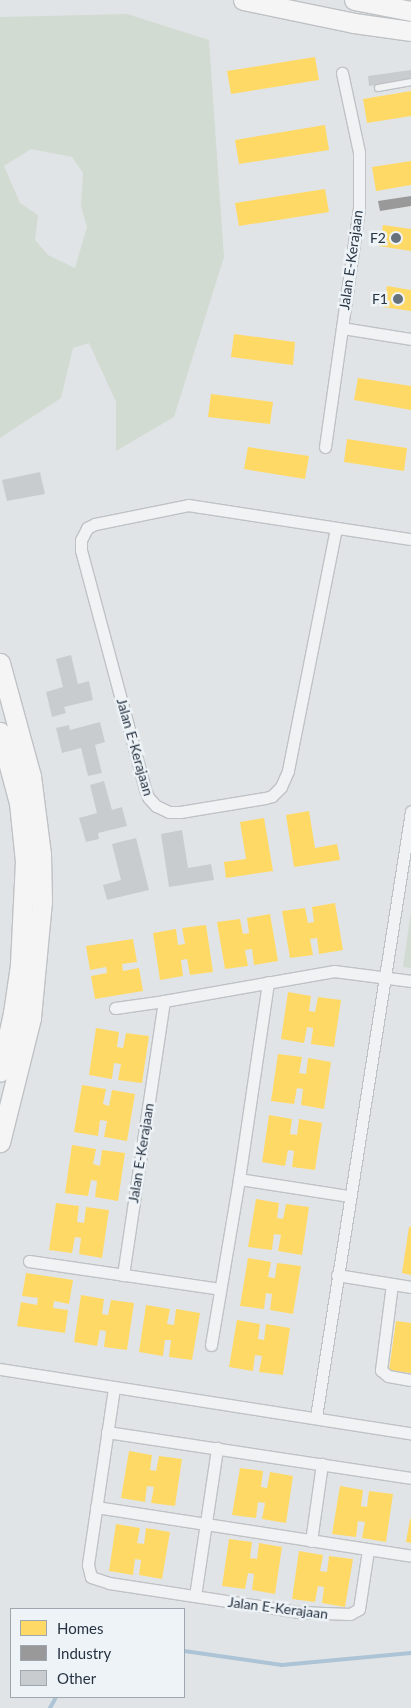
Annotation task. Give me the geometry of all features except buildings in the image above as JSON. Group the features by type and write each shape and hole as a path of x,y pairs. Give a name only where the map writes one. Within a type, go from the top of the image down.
{"main road":[{"path":"243,0 354,23 411,31"},
{"path":"354,0 411,11"},
{"path":"0,663 31,776 41,854 42,901 31,1018 0,1142"},
{"path":"0,732 19,803 25,861 20,965 13,1013 0,1072"}],"street":[{"name":"Jalan E-Kerajaan","path":"325,447 359,200 359,152 342,73"},
{"path":"342,328 411,338"},
{"name":"Jalan E-Kerajaan","path":"188,506 336,528 285,780 277,792 265,798 180,812 161,809 148,797 81,550 83,534 87,528 95,524 188,506"},
{"path":"336,528 411,539"},
{"path":"316,1417 349,1196 411,811"},
{"path":"114,1008 334,971 411,981"},
{"path":"210,1345 239,1179 268,982"},
{"name":"Jalan E-Kerajaan","path":"123,1275 164,1001"},
{"path":"239,1179 349,1196"},
{"path":"29,1261 220,1289"},
{"path":"337,1275 411,1287"},
{"path":"392,1284 381,1370 388,1376 411,1380"},
{"path":"0,1369 114,1388 411,1432"},
{"name":"Jalan E-Kerajaan","path":"114,1388 88,1565 91,1577 109,1583 298,1612 350,1614 359,1610 368,1550"},
{"path":"107,1432 411,1478"},
{"path":"195,1596 217,1448"},
{"path":"311,1541 322,1464"},
{"path":"96,1507 411,1556"}],"lane":[{"path":"378,88 411,82"}],"shaded area":[{"path":"127,14 209,40 224,257 174,417 116,451 116,402 89,343 73,348 61,398 0,438 0,17","holes":["31,149 72,157 83,173 81,206 87,227 75,268 48,255 35,240 38,215 20,203 4,166"]},
{"path":"411,911 411,968 403,967"}],"waterway":[{"path":"185,1651 282,1665 411,1653"},
{"path":"50,1708 55,1698"}],"place":[{"name":"F2","path":"396,238"},
{"name":"F1","path":"398,299"}]}
